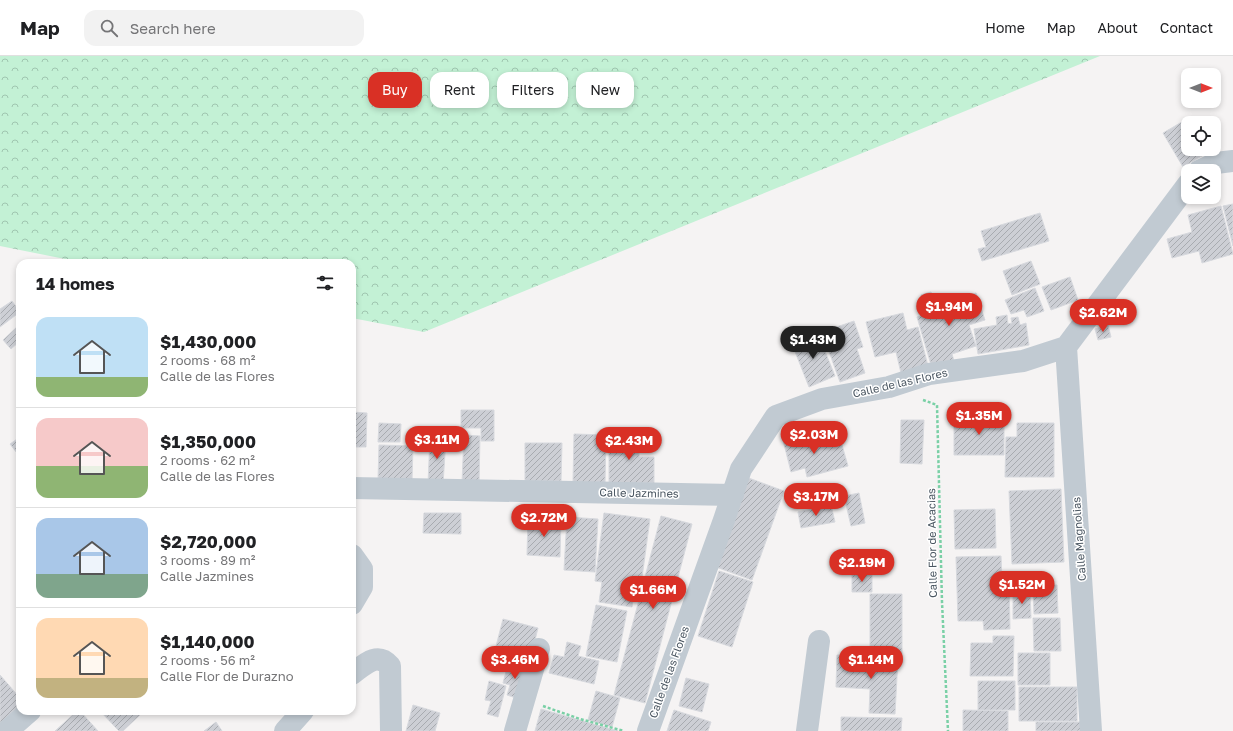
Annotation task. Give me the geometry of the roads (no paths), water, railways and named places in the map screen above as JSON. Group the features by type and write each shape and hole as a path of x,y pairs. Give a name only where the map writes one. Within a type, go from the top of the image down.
{"street":[{"path":"1214,164 1233,161"},
{"path":"1066,347 1181,193"},
{"name":"Calle de las Flores","path":"648,731 742,469 776,416 822,399 889,387 929,374 1023,361 1066,347"},
{"name":"Calle Magnolias","path":"1066,347 1091,731"},
{"name":"Calle Jazmines","path":"356,488 733,495"},
{"path":"356,561 362,569 362,587 356,597"},
{"path":"808,731 819,641"},
{"path":"515,731 539,648"},
{"path":"356,671 369,660 381,659 390,666 391,731"},
{"path":"7,731 25,715"},
{"path":"285,731 299,715"}]}
